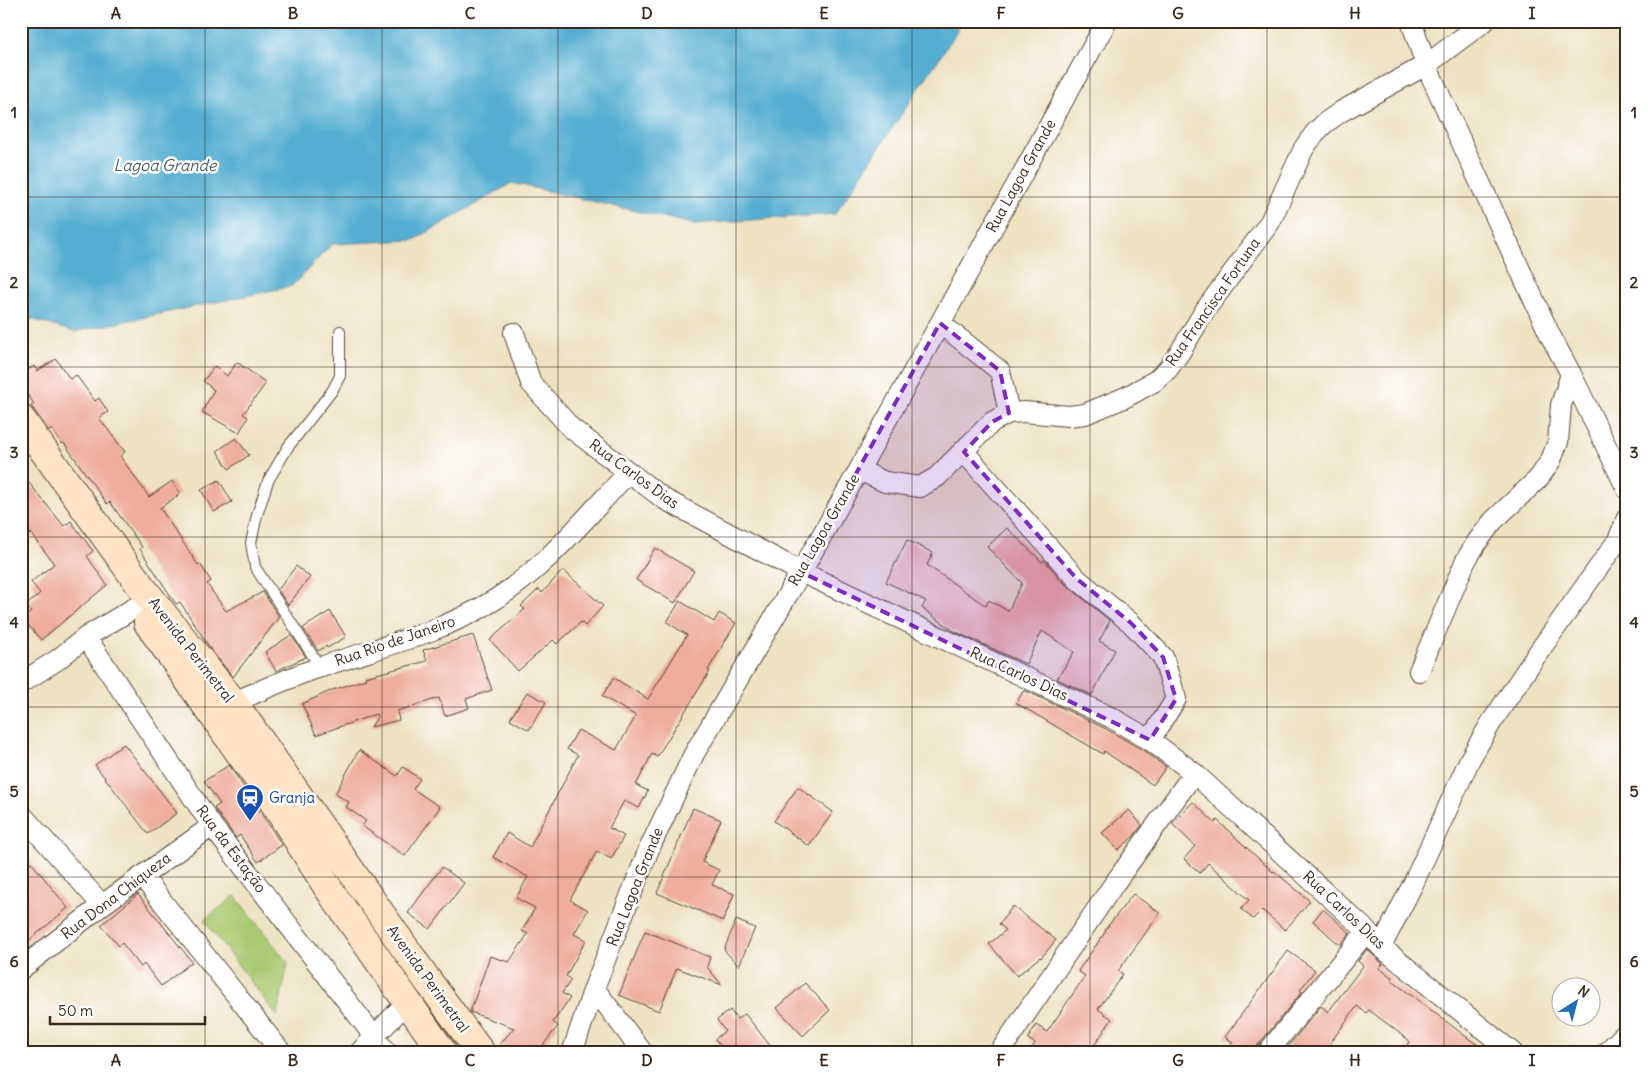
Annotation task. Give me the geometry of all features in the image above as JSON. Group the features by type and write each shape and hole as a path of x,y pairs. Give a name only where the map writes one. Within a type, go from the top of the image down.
{"street":[{"name":"Rua Lagoa Grande","path":"572,1053 594,988 649,849 694,754 859,470 1107,21"},
{"path":"1411,21 1426,65 1546,327 1627,489"},
{"name":"Rua Francisca Fortuna","path":"1010,413 1024,412 1069,416 1085,414 1126,397 1155,381 1172,363 1211,303 1270,222 1304,148 1315,132 1342,111 1426,65 1486,21"},
{"path":"859,470 885,482 920,488 937,477 992,422 1010,413 1000,370 940,323"},
{"name":"Rua Carlos Dias","path":"514,333 531,383 571,428 664,499 801,572 1095,710 1150,740 1194,773 1367,931 1381,947 1513,1053"},
{"path":"1419,671 1465,562 1477,542 1493,521 1539,478 1551,460 1558,442 1561,404 1571,374"},
{"path":"21,418 138,596 57,660 21,683"},
{"path":"964,452 1077,579 1131,623 1163,658 1176,699 1150,740"},
{"name":"Rua Rio de Janeiro","path":"233,702 320,667 373,651 454,622 492,602 529,575 628,473"},
{"path":"1381,947 1413,884 1444,812 1474,752 1535,657 1618,540 1627,518"},
{"name":"Avenida Perimetral","path":"138,596 233,702 278,786 328,888 443,1053"},
{"name":"Avenida Perimetral","path":"138,596 278,786 481,1053"},
{"name":"Rua da Estação","path":"86,637 212,826 381,1045"},
{"path":"999,1053 1114,884 1194,773"},
{"path":"21,814 102,905"},
{"name":"Rua Dona Chiqueza","path":"21,969 102,905 212,826"},
{"path":"142,876 282,1053"},
{"path":"1267,1053 1367,931"},
{"path":"594,988 643,1053"},
{"path":"359,1053 381,1045 407,1002"},
{"path":"1606,1053 1627,1032"}],"lane":[{"path":"320,667 255,567 251,543 257,515 268,481 288,447 332,391 340,376 340,331"}],"highlighted area":[{"path":"940,323 1000,371 1009,413 992,422 964,452 1077,579 1131,623 1163,657 1176,699 1150,740 801,572"}],"green space":[{"path":"235,896 288,963 277,1016 204,920"}],"water":[{"name":"Lagoa Grande","path":"21,21 957,21 958,30 835,214 693,224 512,183 414,240 332,244 292,286 74,332 21,316"}],"building":[{"path":"56,359 70,379 76,375 95,401 99,398 108,412 99,418 125,452 120,456 149,497 172,481 180,494 160,508 211,581 207,584 226,611 263,592 279,617 233,677 214,654 180,602 176,604 140,549 142,547 110,502 107,504 64,443 62,444 52,429 49,431 31,406 34,404 21,385 21,374 34,366 37,371"},
{"path":"237,362 266,383 243,414 248,417 239,433 202,412 214,390 203,381 215,366 227,376"},
{"path":"236,438 249,455 229,469 217,451"},
{"path":"21,473 64,526 71,521 93,551 87,556 107,585 41,640 23,619 31,612 26,606 40,593 31,582 54,564 31,533 29,535 21,526"},
{"path":"219,480 232,502 214,512 201,490"},
{"path":"1007,528 1042,562 1044,560 1056,576 1110,621 1099,641 1115,650 1092,695 1057,679 1074,652 1042,631 1026,664 954,631 922,608 926,601 886,582 907,540 933,553 927,565 986,606 989,600 1008,611 1022,583 987,547"},
{"path":"655,548 694,571 675,603 636,580"},
{"path":"296,566 310,577 288,605 278,590"},
{"path":"563,570 603,606 585,626 581,622 557,644 553,640 518,671 490,640 525,609 521,606 539,589 542,593"},
{"path":"680,601 714,622 719,613 736,623 708,670 710,671 657,757 652,754 636,785 648,791 639,808 624,801 609,828 624,836 611,859 597,851 570,900 588,910 574,934 586,940 566,976 571,980 562,993 570,998 553,1022 558,1026 537,1053 507,1053 498,1046 514,1028 470,1012 490,956 509,962 528,934 522,931 535,908 516,898 528,877 493,857 507,833 530,847 578,755 567,749 578,730 616,750 636,716 602,696 614,678 648,699 687,635 667,622"},
{"path":"330,611 346,637 318,651 303,628"},
{"path":"291,635 306,657 276,671 265,652"},
{"path":"473,635 492,690 466,699 469,708 445,716 439,698 397,711 399,720 371,727 377,717 376,714 316,735 302,704 330,691 366,679 365,677 427,661 423,650"},
{"path":"1024,690 1106,729 1143,750 1166,767 1153,785 1104,751 1103,754 1016,703"},
{"path":"527,692 546,702 529,730 510,719"},
{"path":"124,744 177,813 148,834 95,765"},
{"path":"359,750 397,776 403,767 420,779 413,789 440,807 405,856 362,826 366,821 346,807 349,802 335,794"},
{"name":"Granja","path":"229,765 282,845 258,862 240,835 236,838 214,808 220,804 204,781"},
{"path":"798,787 833,812 809,846 774,821"},
{"path":"1193,802 1215,823 1217,820 1273,872 1310,901 1285,930 1262,910 1253,919 1241,909 1249,900 1208,863 1200,873 1184,859 1195,846 1172,824"},
{"path":"693,808 721,820 702,862 719,870 712,885 734,894 723,921 657,893"},
{"path":"1129,810 1142,825 1133,837 1118,850 1102,833"},
{"path":"31,862 68,908 21,947 21,870"},
{"path":"442,867 464,883 430,929 408,913"},
{"path":"138,894 192,962 161,986 144,964 141,967 122,943 119,946 101,925"},
{"path":"1133,894 1160,913 1118,971 1123,974 1098,1009 1112,1019 1089,1053 1029,1053 1035,1043 1028,1039 1036,1025 1047,1032 1085,976 1078,971 1105,930"},
{"path":"1013,906 1056,940 1041,958 1017,976 989,944 1006,930 999,924"},
{"path":"1323,909 1350,933 1340,945 1313,921"},
{"path":"736,920 755,928 739,966 724,950"},
{"path":"645,931 710,957 707,967 722,985 677,968 659,1011 619,995"},
{"path":"1367,949 1383,964 1379,968 1393,978 1391,980 1488,1053 1401,1053 1410,1041 1369,1010 1366,1013 1357,1006 1323,1053 1283,1053 1321,1006 1328,1012 1363,966 1358,961"},
{"path":"1288,951 1315,970 1300,990 1302,992 1258,1045 1255,1053 1226,1053 1233,1042 1225,1037"},
{"path":"805,983 830,1010 803,1036 777,1008"},
{"path":"730,1010 737,1019 745,1014 776,1053 726,1053 715,1039 725,1031 717,1020"}],"place":[{"name":"Granja","path":"250,822"}]}
